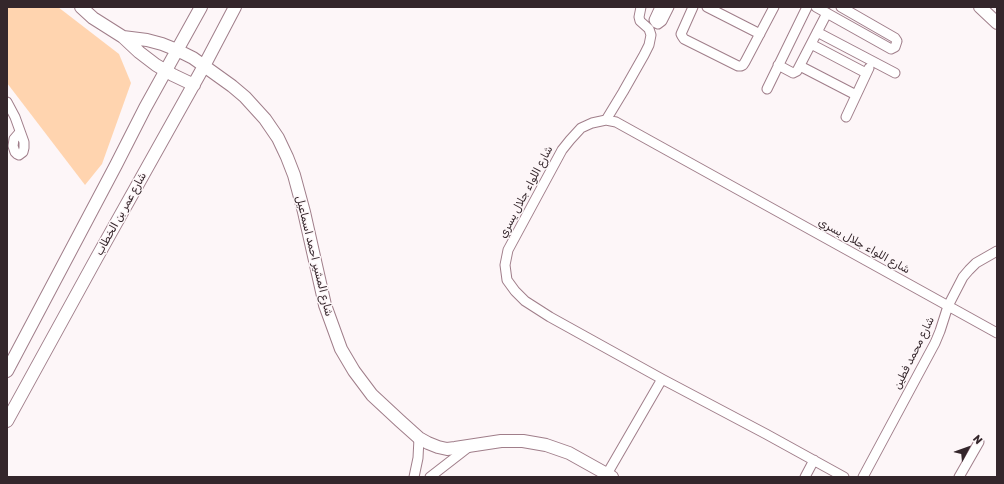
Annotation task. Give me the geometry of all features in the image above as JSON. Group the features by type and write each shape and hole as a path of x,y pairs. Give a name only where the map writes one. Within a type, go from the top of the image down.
{"street":[{"path":"81,7 93,18 123,37 147,58 165,70 194,84"},
{"path":"7,371 165,70 201,7"},
{"name":"شارع عمر بن الخطاب","path":"7,421 204,66 235,7"},
{"path":"606,120 624,92 649,45 651,35 649,30 640,20 641,7"},
{"path":"660,7 655,18 655,22 658,24 662,21 668,7"},
{"path":"694,7 681,34 684,39 738,66 743,65 773,9 763,7"},
{"path":"707,7 760,34"},
{"path":"767,88 807,7"},
{"path":"816,7 891,49 895,47 897,41 895,38 841,7"},
{"path":"979,8 997,23"},
{"path":"778,65 793,73 797,71 827,13"},
{"path":"817,32 895,73"},
{"name":"شارع المشير احمد اسماعيل","path":"123,37 147,40 162,44 193,58 245,97 261,114 278,138 294,175 325,305 341,349 354,371 372,395 400,421 420,438 438,447 447,448 471,446 501,441 546,445 568,453 610,476"},
{"path":"811,44 866,73"},
{"path":"846,117 872,61"},
{"path":"800,66 856,95"},
{"path":"7,102 15,117 20,132"},
{"name":"شارع اللواء جلال يسري","path":"844,477 662,379 550,316 525,301 515,291 507,280 505,265 508,250 562,150 581,128 592,123 606,120 616,122 997,333"},
{"name":"شارع محمد فطين","path":"863,477 940,331 948,306 963,277 976,263 997,251"},
{"path":"610,476 662,379"},
{"path":"414,477 420,438"},
{"path":"959,477 979,442"},
{"path":"430,477 471,446"},
{"path":"805,477 814,460"}],"shaded area":[{"path":"7,7 58,7 119,54 131,83 102,164 85,185 7,83"}]}
